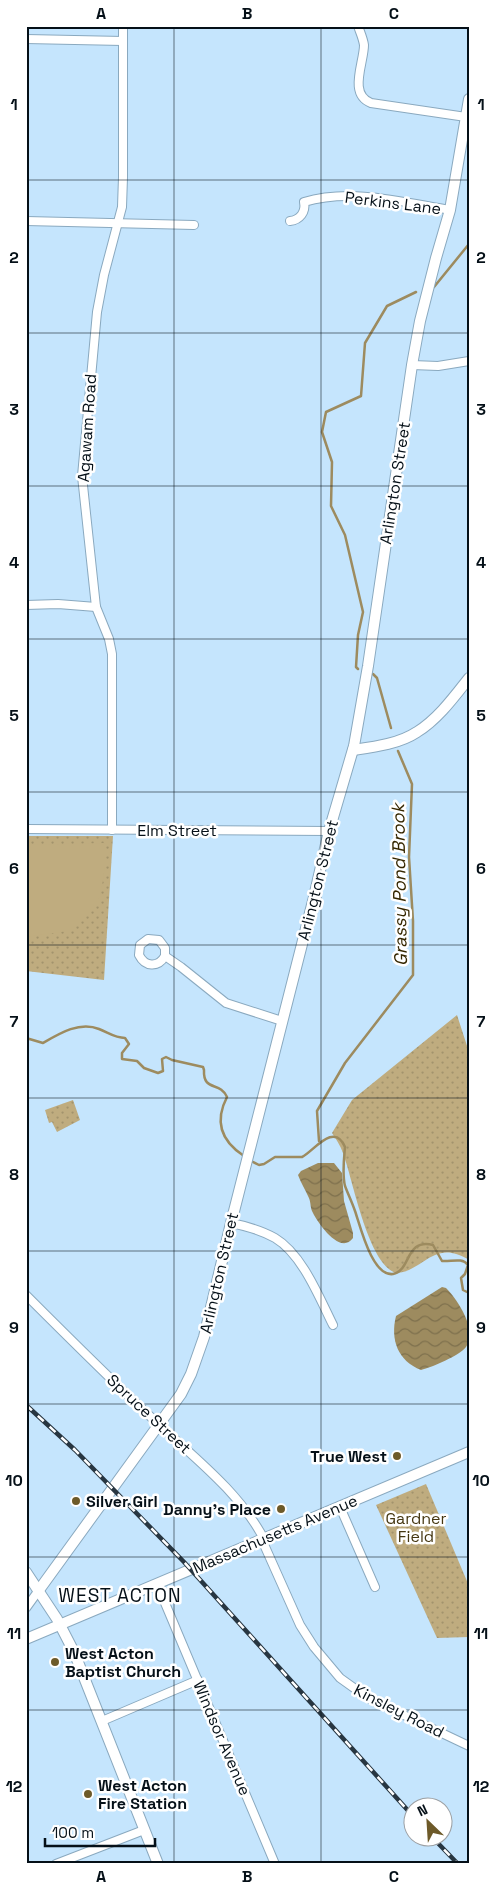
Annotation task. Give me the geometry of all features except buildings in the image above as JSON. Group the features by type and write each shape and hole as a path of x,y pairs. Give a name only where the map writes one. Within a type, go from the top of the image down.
{"street":[{"name":"Agawam Road","path":"112,830 112,654 109,639 96,607 82,488 82,464 97,312 104,275 119,223 124,177 123,26"},
{"path":"358,26 364,48 359,85 365,100 371,103 466,117"},
{"path":"26,39 123,41"},
{"name":"Arlington Street","path":"26,1608 160,1426 181,1394 199,1354 204,1337 329,832 353,750 368,666 412,364 436,258 450,210 469,99"},
{"name":"Perkins Lane","path":"290,221 296,220 301,216 305,208 304,202 341,195 362,196 450,210"},
{"path":"26,221 194,226"},
{"path":"412,364 438,366 469,361"},
{"path":"26,605 58,604 96,607"},
{"path":"353,750 386,744 417,732 440,712 469,678"},
{"name":"Elm Street","path":"26,829 329,832"},
{"path":"165,956 226,1003 282,1021"},
{"path":"231,1222 263,1232 276,1239 291,1252 302,1268 333,1325"},
{"name":"Spruce Street","path":"26,1295 160,1426 227,1488 248,1513 263,1539"},
{"name":"Massachusetts Avenue","path":"26,1639 469,1452"},
{"path":"340,1506 375,1586"},
{"name":"Kinsley Road","path":"263,1539 300,1625 314,1647 340,1678 368,1698 469,1746"},
{"path":"26,1572 60,1624 78,1661 158,1864"},
{"name":"Windsor Avenue","path":"157,1584 275,1864"},
{"path":"102,1721 198,1680"},
{"path":"56,1864 144,1830"}],"green space":[{"path":"26,836 113,836 104,980 26,971"},
{"path":"105,843 105,868 100,897 88,913 67,931 26,937 26,845"},
{"path":"457,1015 469,1052 469,1260 457,1254 437,1254 406,1271 396,1273 386,1266 377,1254 363,1220 343,1153 332,1133 352,1100"},
{"path":"73,1100 80,1120 57,1132 52,1122 49,1123 45,1110"},
{"name":"Gardner Field","path":"426,1484 469,1586 469,1637 437,1638 376,1505"}],"water":[{"path":"318,1163 334,1163 342,1173 344,1201 353,1233 353,1238 348,1242 342,1243 336,1240 324,1229 312,1211 309,1198 298,1175 301,1171"},
{"path":"442,1287 451,1293 461,1308 468,1324 469,1340 466,1347 458,1354 421,1370 407,1361 398,1349 394,1333 396,1316"}],"waterway":[{"name":"Grassy Pond Brook","path":"434,287 469,244"},
{"name":"Grassy Pond Brook","path":"358,669 356,667 358,635 363,612 345,535 331,506 332,462 322,432 326,412 361,396 365,343 387,306 416,292"},
{"name":"Grassy Pond Brook","path":"373,674 377,678 391,728"},
{"name":"Grassy Pond Brook","path":"319,1141 317,1111 345,1063 413,975 413,921 409,857 412,784 398,751"},
{"path":"26,1038 43,1043 70,1029 85,1026 92,1027 125,1038 129,1044 122,1053 122,1059 137,1061 144,1068 158,1073 163,1071 162,1059 166,1057 203,1067 206,1081 224,1092 227,1097 221,1115 222,1130 225,1137 244,1156"},
{"path":"251,1161 259,1165 275,1157 302,1157 329,1137 335,1137 340,1140 345,1147 343,1172 345,1186 368,1249 379,1267 386,1273 393,1274 399,1272 417,1246 424,1244 433,1245 442,1261 460,1260 468,1265 465,1274 461,1278 463,1290 469,1293"}],"railway":[{"path":"26,1405 75,1450 184,1562 402,1804"},
{"path":"443,1848 458,1864"}],"place":[{"name":"True West","path":"397,1456"},
{"name":"Silver Girl","path":"76,1501"},
{"name":"Danny's Place","path":"281,1509"},
{"name":"West Acton Baptist Church","path":"55,1662"},
{"name":"West Acton Fire Station","path":"88,1794"}],"district":[{"name":"WEST ACTON","path":"120,1595"}]}
